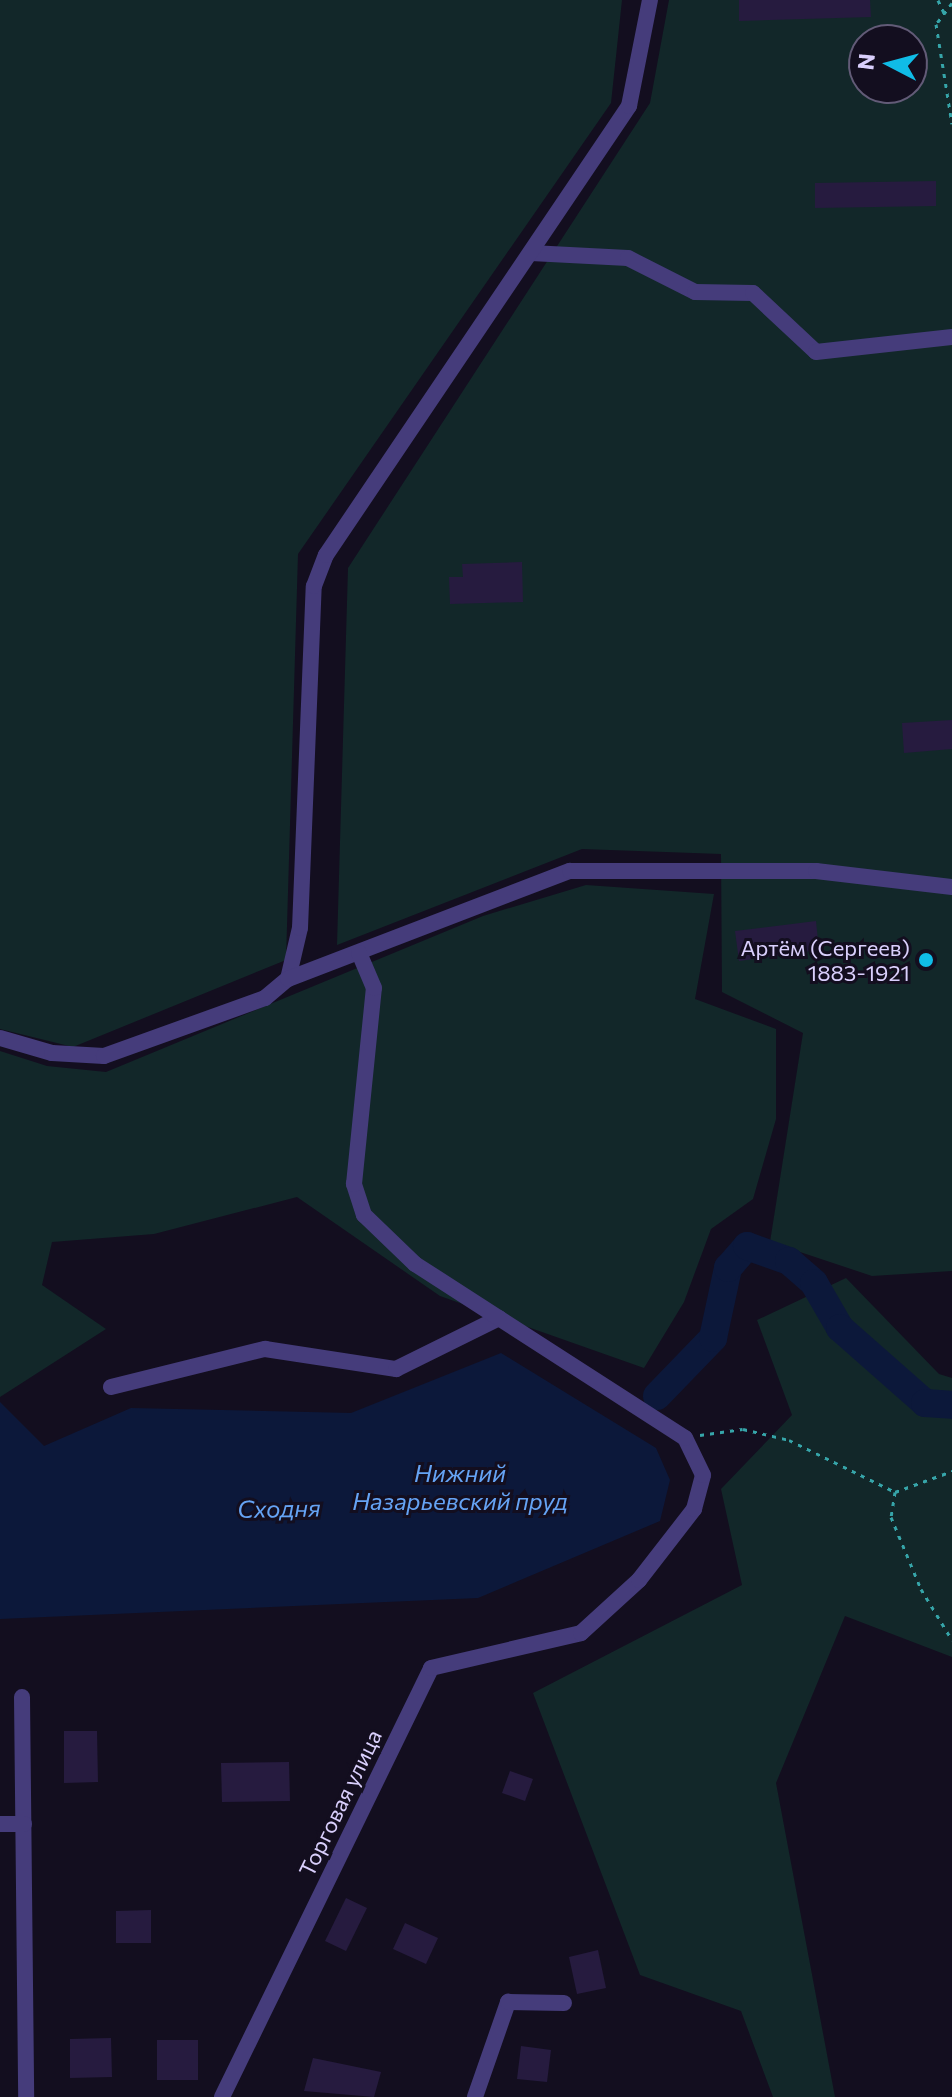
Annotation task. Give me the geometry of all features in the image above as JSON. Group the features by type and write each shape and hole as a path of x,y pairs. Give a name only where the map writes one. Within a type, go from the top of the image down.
{"street":[{"path":"288,979 303,881 314,586 326,555 629,106 650,0"},
{"path":"531,253 628,258 695,292 753,293 816,352 952,337"},
{"path":"0,1038 52,1053 104,1056 265,998 288,979 570,871 816,871 952,887"},
{"path":"359,953 374,988 354,1184 364,1215 415,1264 685,1438"},
{"path":"111,1387 265,1349 396,1369 499,1318"},
{"name":"Торговая улица","path":"222,2097 431,1668 581,1633 639,1580 694,1509 703,1475 685,1438"},
{"path":"22,1697 26,2097"},
{"path":"0,1824 24,1824"},
{"path":"475,2097 508,2002 564,2003"}],"path":[{"path":"938,0 944,13"},
{"path":"952,3 936,24 952,124"},
{"path":"685,1438 743,1429 789,1440 895,1492 952,1471"},
{"path":"895,1492 891,1517 921,1589 952,1640"}],"green space":[{"path":"0,0 622,0 611,103 298,554 286,960 73,1047 0,1029"},
{"path":"669,0 952,0 952,1271 872,1276 770,1242 803,1033 722,992 721,854 582,849 337,945 348,568 650,103"},
{"path":"586,885 714,894 695,999 776,1029 776,1119 753,1199 711,1229 684,1302 644,1368 440,1296 297,1197 154,1234 52,1242 42,1285 106,1329 0,1397 0,1051 47,1066 106,1072 483,916"},
{"path":"846,1278 939,1374 952,1378 952,1657 845,1616 776,1783 835,2097 773,2097 741,2011 640,1975 533,1693 742,1585 721,1489 792,1415 757,1320"}],"water":[{"name":"Нижний Назарьевский пруд","path":"501,1353 656,1448 670,1480 660,1521 478,1598 0,1619 0,1402 44,1446 131,1408 351,1413"}],"building":[{"path":"739,0 870,0 871,17 739,21"},
{"path":"936,181 936,206 815,208 815,183"},
{"path":"522,562 523,602 450,604 449,577 463,577 462,564"},
{"path":"952,720 952,749 904,753 902,723"},
{"path":"816,921 819,950 739,961 735,931"},
{"path":"64,1731 97,1731 98,1782 64,1783"},
{"path":"289,1762 290,1801 222,1802 221,1763"},
{"path":"510,1771 533,1779 525,1801 502,1793"},
{"path":"346,1898 367,1908 346,1951 325,1941"},
{"path":"151,1910 151,1943 116,1943 116,1911"},
{"path":"405,1923 438,1938 426,1964 393,1949"},
{"path":"598,1950 606,1988 577,1994 569,1957"},
{"path":"111,2038 112,2077 70,2078 70,2039"},
{"path":"157,2040 198,2040 198,2080 157,2080"},
{"path":"521,2046 551,2050 547,2082 517,2079"},
{"path":"313,2058 381,2072 374,2097 304,2091"}],"waterway":[{"name":"Сходня","path":"657,1396 713,1338 728,1268 747,1246 789,1261 814,1283 840,1328 925,1403 952,1405"}],"place":[{"name":"Артём (Сергеев) 1883-1921","path":"926,960"}]}
